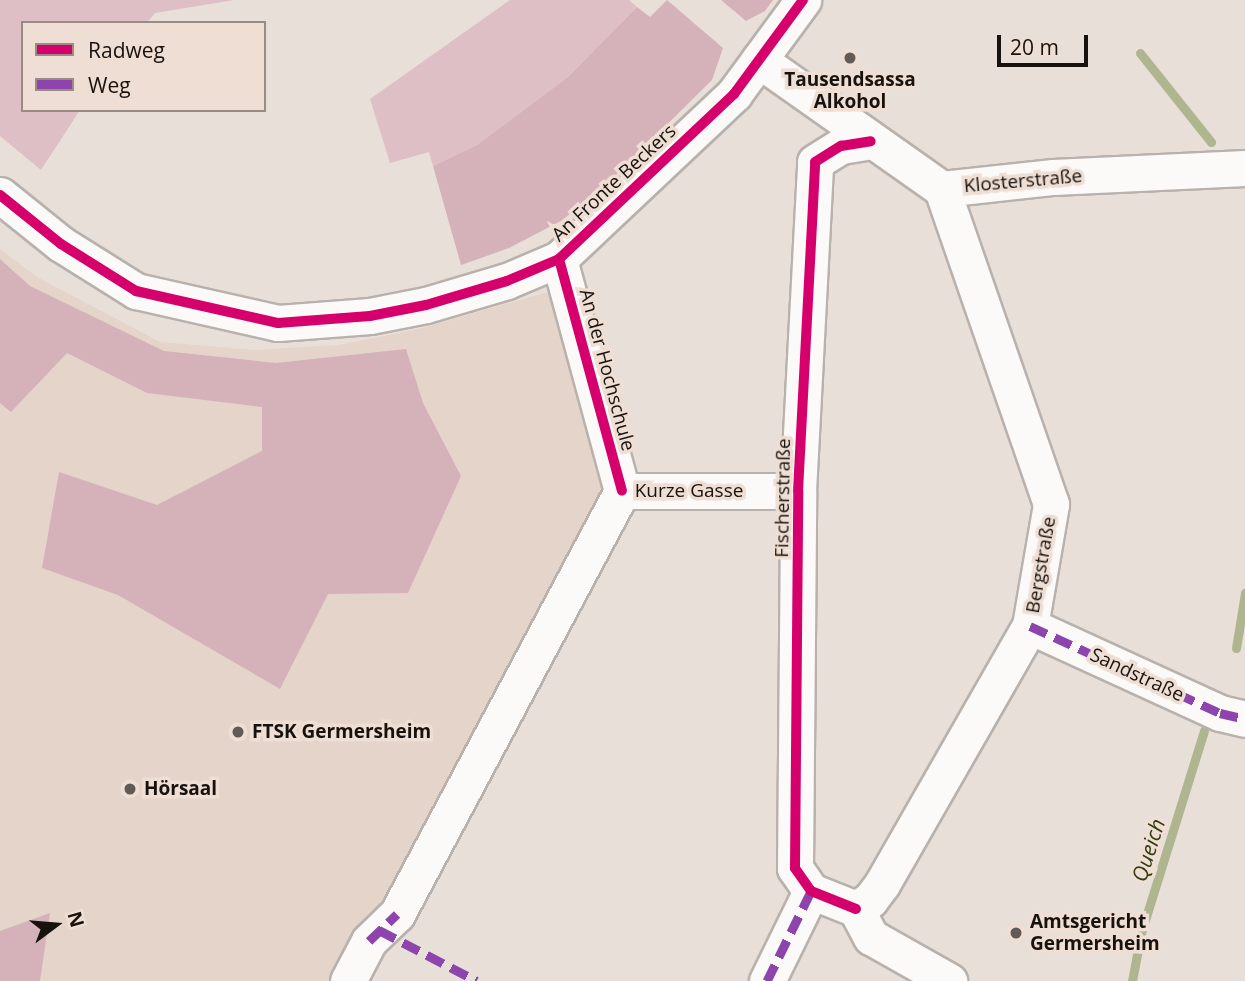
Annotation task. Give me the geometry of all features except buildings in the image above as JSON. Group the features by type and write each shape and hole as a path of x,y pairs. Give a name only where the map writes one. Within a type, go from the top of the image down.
{"street":[{"name":"An Fronte Beckers","path":"0,195 61,244 136,291 278,323 370,316 426,305 507,281 559,258 734,94 803,0"},
{"name":"Klosterstraße","path":"759,60 942,189 1053,177 1245,168"},
{"name":"Fischerstraße","path":"811,891 796,868 798,491 815,162 841,146 871,141"},
{"name":"Bergstraße","path":"856,909 870,900 882,884 1030,626 1051,504 942,189"},
{"name":"An der Hochschule","path":"559,258 622,491"},
{"name":"Kurze Gasse","path":"622,491 798,491"},
{"path":"348,981 369,941 397,914 622,491"},
{"name":"Sandstraße","path":"1030,626 1220,713 1245,719"},
{"path":"767,981 811,891 856,909 871,937 949,981"}],"shaded area":[{"path":"0,0 234,0 155,13 149,21 21,21 21,112 79,112 41,170 0,136"},
{"path":"510,0 629,0 637,7 568,77 477,145 433,166 429,152 390,163 370,99"},
{"path":"667,0 723,48 712,80 609,182 561,221 509,248 461,265 433,166 477,145 568,77 637,7 650,17"},
{"path":"721,0 773,0 765,11 746,21"},
{"name":"FTSK Germersheim","path":"0,249 37,277 160,342 255,350 339,345 423,328 558,289 609,477 584,539 338,981 0,981"},
{"path":"0,259 30,286 164,351 276,363 406,349 423,403 461,476 408,593 328,594 280,689 118,595 42,568 59,472 157,505 262,451 262,407 147,393 67,353 11,412 0,403"},
{"path":"50,913 40,981 0,981 0,931"}],"waterway":[{"name":"Queich","path":"1140,53 1211,142"},
{"name":"Queich","path":"1236,648 1245,593"},
{"name":"Queich","path":"1132,981 1141,933 1204,731"}],"marked path":[{"path":"1030,626 1220,713 1245,719"},
{"path":"767,981 811,891"},
{"path":"369,941 397,914"},
{"path":"379,930 477,981"}],"cycle path":[{"path":"0,195 61,244 136,291 278,323 370,316 426,305 507,281 559,259 734,94 803,0"},
{"path":"856,909 811,891 795,868 798,491 815,162 841,146 871,141"},
{"path":"559,259 622,491"}],"place":[{"name":"Tausendsassa Alkohol","path":"850,58"},
{"name":"FTSK Germersheim","path":"238,732"},
{"name":"Hörsaal","path":"130,789"},
{"name":"Amtsgericht Germersheim","path":"1016,933"}]}
